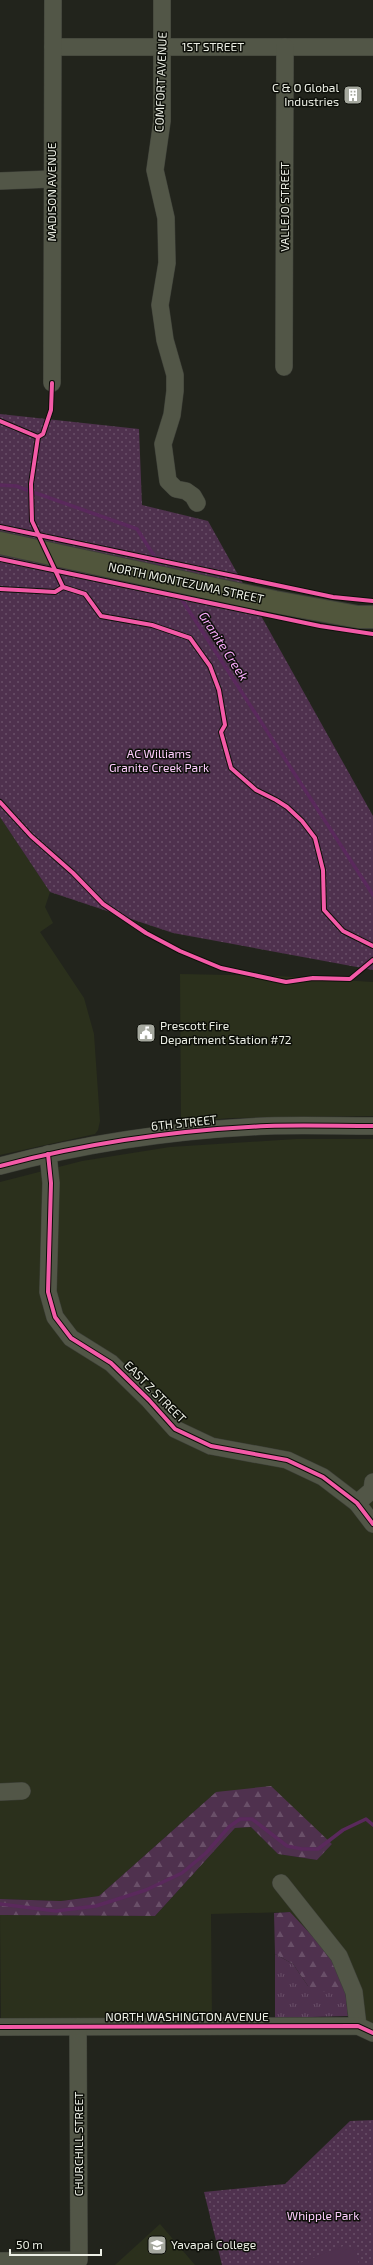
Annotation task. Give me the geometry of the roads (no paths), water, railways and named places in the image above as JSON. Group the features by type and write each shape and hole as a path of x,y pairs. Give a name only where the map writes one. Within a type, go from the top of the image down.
{"main road":[{"name":"NORTH MONTEZUMA STREET","path":"0,543 275,602 358,617 373,617"}],"street":[{"name":"MADISON AVENUE","path":"52,384 53,0"},
{"name":"COMFORT AVENUE","path":"162,0 162,121 156,170 166,218 167,263 160,305 165,340 175,375 172,415 162,444 168,481 176,489 186,491 193,496 197,503"},
{"name":"1ST STREET","path":"52,47 373,47"},
{"name":"VALLEJO STREET","path":"284,367 286,47"},
{"path":"0,181 52,179"},
{"name":"6TH STREET","path":"0,1166 48,1154 108,1142 223,1129 268,1126 373,1126"},
{"name":"EAST Z STREET","path":"48,1154 51,1183 48,1292 55,1317 71,1338 111,1363 149,1400 175,1429 211,1446 287,1460 323,1477 357,1503 373,1524"},
{"path":"357,1503 372,1490 373,1482"},
{"path":"0,1792 22,1791"},
{"path":"281,1883 339,1956 354,1992 358,2026"},
{"name":"NORTH WASHINGTON AVENUE","path":"0,2027 358,2026 373,2033"},
{"name":"CHURCHILL STREET","path":"0,2261 79,2260 78,2027"}],"waterway":[{"name":"Granite Creek","path":"0,485 16,486 137,529 163,570"},
{"name":"Granite Creek","path":"175,589 373,895"},
{"path":"0,1904 56,1911 96,1906 146,1890 182,1873 206,1853 229,1827 240,1819 252,1819 287,1846 302,1849 318,1849 343,1830 366,1819 373,1825"}],"place":[{"name":"C & O Global Industries","path":"353,95"},
{"name":"Prescott Fire Department Station #72","path":"146,1033"},
{"name":"Yavapai College","path":"157,2245"}],"park label":[{"name":"AC Williams Granite Creek Park","path":"159,761"},
{"name":"Whipple Park","path":"323,2216"}]}
